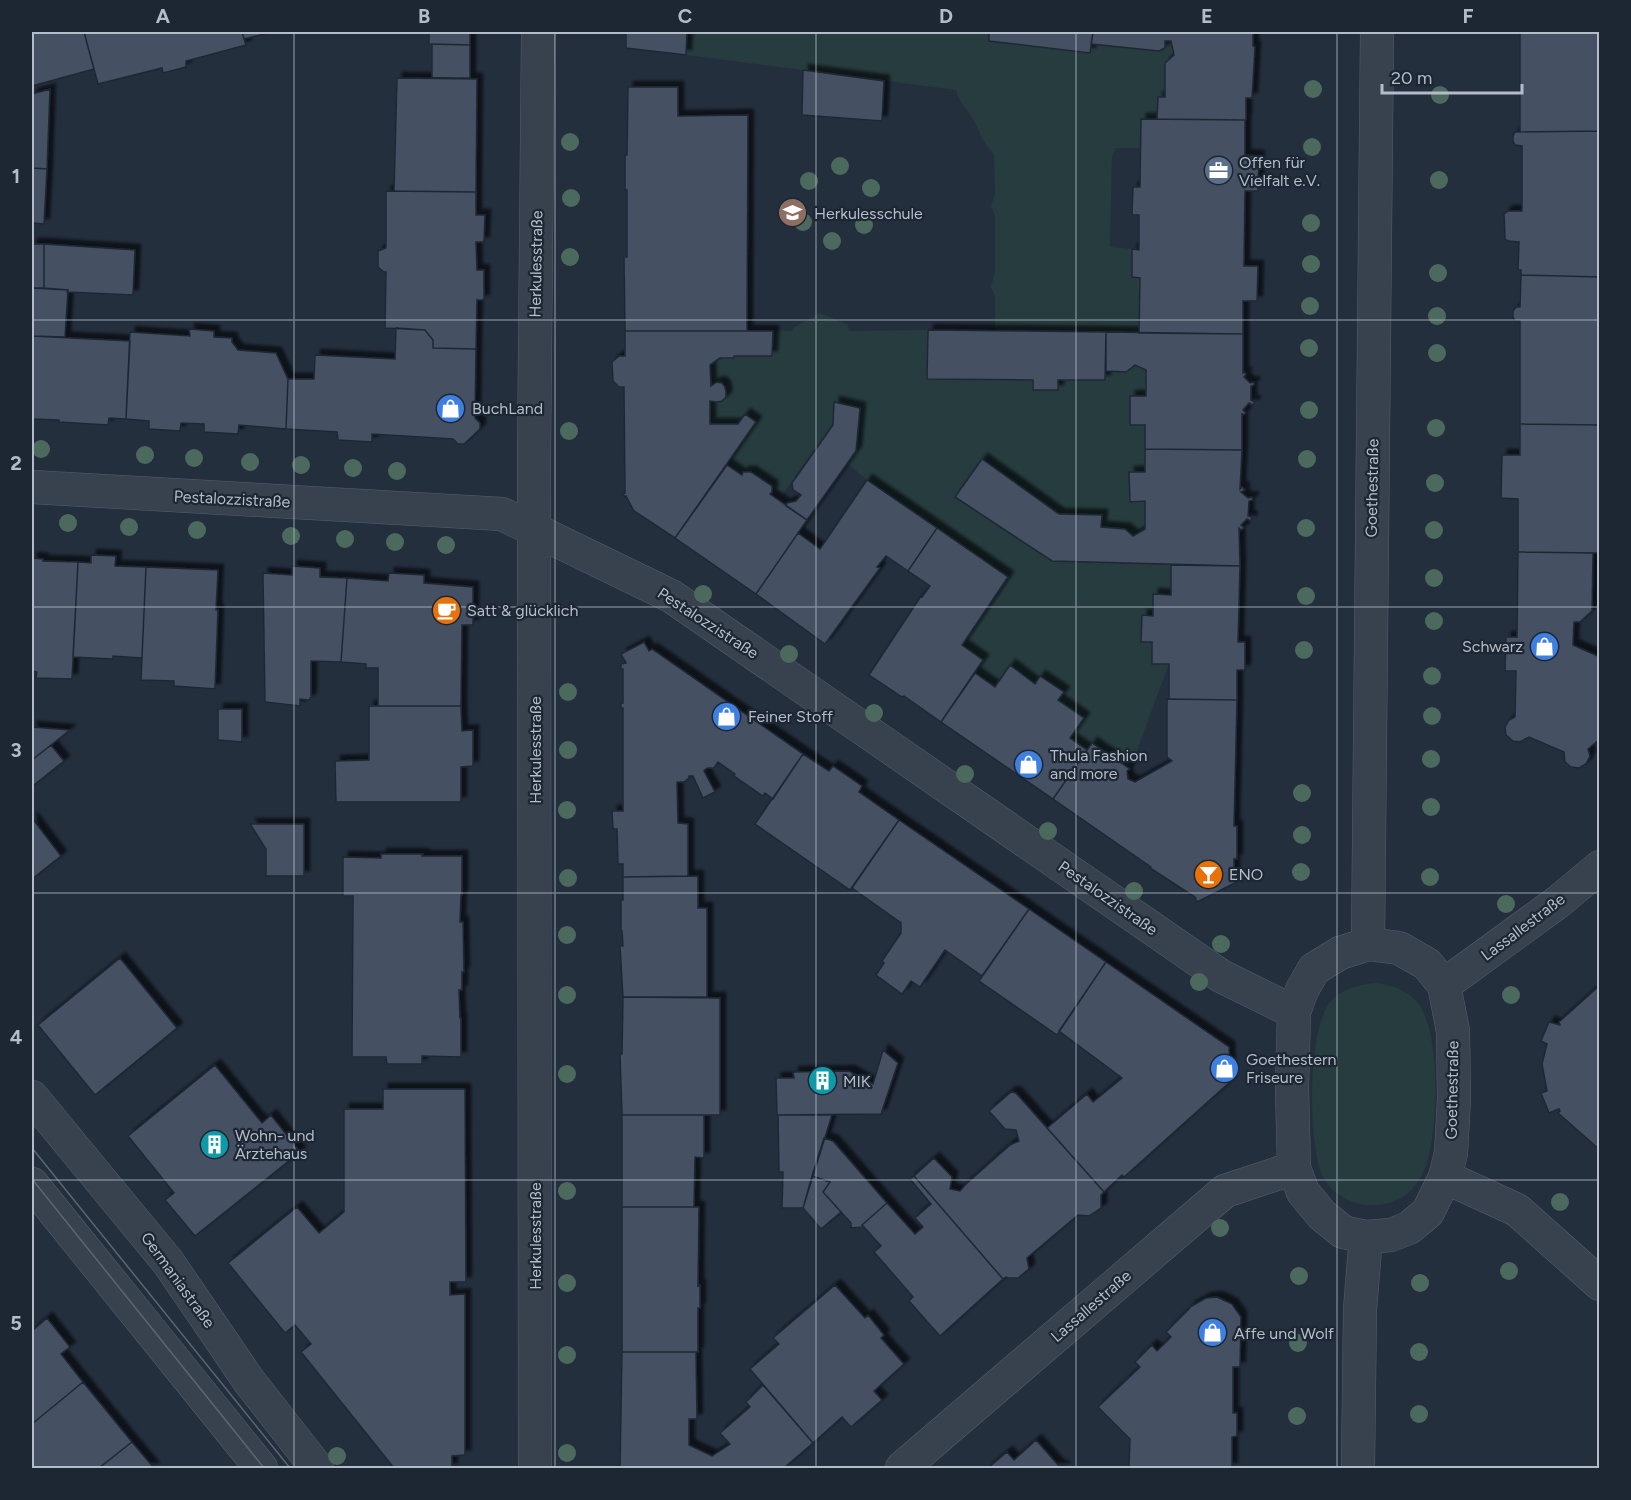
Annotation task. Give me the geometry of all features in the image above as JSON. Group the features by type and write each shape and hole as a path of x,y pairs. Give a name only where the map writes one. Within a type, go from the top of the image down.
{"street":[{"name":"Herkulesstraße","path":"535,1468 534,530 538,32"},
{"name":"Goethestraße","path":"1368,944 1377,32"},
{"name":"Pestalozzistraße","path":"32,487 502,514 671,596 1221,976 1294,1012"},
{"name":"Lassallestraße","path":"1444,985 1558,902 1599,867"},
{"name":"Goethestraße","path":"1368,944 1399,948 1427,964 1444,985 1453,1031 1454,1098 1451,1153 1445,1178 1428,1212 1409,1228 1390,1235 1366,1237 1343,1232 1322,1215 1303,1192 1294,1168 1292,1089 1294,1012 1302,990 1314,969 1340,953 1368,944"},
{"name":"Germaniastraße","path":"32,1097 168,1262 249,1381 318,1468"},
{"name":"Lassallestraße","path":"902,1468 1225,1191 1294,1168"},
{"path":"1445,1178 1517,1210 1599,1284"},
{"path":"32,1184 261,1468"},
{"path":"1358,1468 1360,1309 1366,1237"}],"green space":[{"path":"687,32 989,32 989,41 1090,53 1091,44 1159,51 1165,48 1165,41 1171,41 1174,55 1165,63 1165,97 1158,98 1157,119 1141,119 1141,148 1116,148 1112,157 1110,247 1132,249 1132,277 1140,278 1139,333 995,331 995,296 991,287 995,272 995,216 991,206 995,194 994,154 983,140 956,90 686,55"},
{"path":"820,313 848,325 849,331 928,330 927,379 1033,380 1033,390 1058,390 1058,380 1105,380 1106,371 1126,372 1135,365 1146,370 1146,396 1130,397 1130,425 1145,425 1145,472 1129,473 1130,501 1145,501 1145,529 1133,536 1125,529 1101,527 1102,515 1059,514 982,459 955,497 1052,561 1171,565 1171,595 1153,594 1153,616 1142,616 1141,641 1152,642 1152,664 1169,664 1130,769 1092,743 1087,750 1070,738 1083,718 1058,700 1063,692 1041,676 1035,684 1010,666 995,687 975,673 983,660 962,645 1008,577 867,480 847,463 856,451 860,408 834,402 833,425 782,495 751,472 743,472 742,475 727,465 756,422 745,414 738,424 710,424 710,401 723,400 726,391 725,387 717,383 711,386 710,365 732,356 772,356 773,331 793,331 793,328"},
{"path":"1377,983 1409,994 1425,1015 1434,1055 1434,1123 1425,1168 1408,1193 1393,1201 1365,1205 1352,1202 1340,1195 1329,1186 1322,1175 1314,1138 1312,1086 1318,1035 1323,1015 1331,1001 1352,988"}],"building":[{"path":"32,32 84,32 94,69 32,86"},
{"path":"84,32 242,32 246,45 186,61 186,67 163,73 162,68 98,84"},
{"path":"242,32 273,32 244,39"},
{"path":"429,32 470,32 470,45 429,44"},
{"path":"626,32 687,32 686,55 626,48"},
{"path":"989,32 1093,32 1090,53 989,41"},
{"path":"1093,32 1253,32 1253,46 1255,47 1252,98 1246,98 1246,120 1157,119 1158,97 1165,97 1165,63 1174,55 1171,41 1165,41 1165,48 1159,51 1091,44"},
{"path":"1520,32 1600,32 1600,131 1520,132"},
{"path":"432,44 470,45 470,78 432,78"},
{"path":"803,70 884,81 882,121 802,115"},
{"path":"397,78 477,79 476,192 394,191"},
{"path":"628,87 678,87 678,116 748,115 747,331 625,331 624,257 627,257 627,190 625,190 625,155 627,155"},
{"path":"50,89 47,169 32,168 32,94"},
{"path":"1141,119 1245,120 1245,155 1259,156 1258,191 1245,191 1244,266 1258,266 1257,301 1243,301 1243,334 1139,333 1140,278 1132,277 1132,249 1139,250 1139,215 1132,215 1133,187 1140,187"},
{"path":"1600,131 1600,277 1521,275 1521,270 1518,270 1519,242 1505,239 1504,214 1508,211 1522,211 1522,146 1515,145 1513,141 1515,132"},
{"path":"32,168 47,169 44,224 32,223"},
{"path":"386,191 476,192 476,215 485,215 484,242 476,242 477,270 484,270 484,300 477,300 476,349 433,348 433,340 425,330 385,328 386,272 378,267 378,251 386,248"},
{"path":"32,244 44,244 44,288 32,288"},
{"path":"44,244 135,250 133,295 67,292 68,290 44,288"},
{"path":"1521,275 1600,277 1600,425 1520,424 1520,321 1515,321 1513,311 1516,307 1520,307"},
{"path":"32,288 68,290 65,337 32,336"},
{"path":"396,328 425,330 433,340 433,348 476,349 475,418 480,423 480,429 464,444 458,444 453,439 372,434 372,442 338,440 337,432 286,429 288,379 314,379 315,355 395,359"},
{"path":"189,329 214,331 214,337 232,338 238,350 276,353 288,379 286,429 239,425 238,434 204,432 204,424 181,423 180,431 149,429 149,421 126,419 130,332 190,336"},
{"path":"928,330 1106,332 1105,380 1058,380 1058,390 1033,390 1033,380 927,379"},
{"path":"625,331 773,331 772,356 720,358 710,365 711,386 717,382 722,383 726,397 722,401 710,401 710,424 738,424 745,414 756,422 675,538 634,511 623,494 625,493 624,387 619,387 613,381 612,362 619,356 625,356"},
{"path":"1106,332 1243,334 1243,373 1246,374 1244,377 1250,383 1254,382 1251,386 1251,400 1255,402 1253,405 1249,403 1243,410 1246,413 1243,415 1242,413 1242,450 1145,449 1145,425 1130,425 1130,396 1146,396 1146,370 1135,365 1126,372 1106,371"},
{"path":"32,336 130,341 126,419 109,418 108,425 32,419"},
{"path":"834,402 860,408 856,451 807,520 786,506 787,503 796,501 801,495 793,490 792,483 833,425"},
{"path":"1520,424 1600,425 1600,553 1518,552 1518,499 1501,498 1502,455 1520,455"},
{"path":"1145,449 1242,450 1240,489 1242,487 1245,490 1241,492 1248,498 1252,497 1253,500 1249,501 1248,516 1252,517 1251,521 1247,519 1241,525 1244,528 1241,530 1239,528 1240,566 1052,561 955,497 982,459 1059,514 1102,515 1101,527 1125,529 1133,536 1145,529 1145,501 1130,502 1129,472 1145,472"},
{"path":"727,465 742,475 743,472 751,472 772,486 770,494 807,520 756,594 675,538"},
{"path":"867,480 937,528 908,571 886,556 877,567 880,568 825,644 756,594 798,533 820,549"},
{"path":"937,528 1008,577 962,645 983,660 941,722 869,675 930,586 908,571"},
{"path":"1518,552 1593,553 1592,611 1580,622 1574,622 1573,645 1600,657 1600,739 1588,749 1590,756 1586,764 1579,768 1571,767 1565,762 1564,752 1529,737 1520,742 1513,741 1506,735 1505,727 1509,720 1515,717 1516,671 1505,671 1506,637 1517,637"},
{"path":"91,555 116,556 115,566 146,567 142,658 73,657 78,562 91,563"},
{"path":"32,558 43,559 43,561 78,562 72,679 36,678 37,672 32,671"},
{"path":"1171,565 1240,566 1238,642 1245,642 1245,670 1237,670 1237,700 1169,699 1169,664 1152,664 1152,642 1141,642 1142,615 1153,616 1153,594 1171,595"},
{"path":"292,566 320,568 320,577 347,578 341,662 311,661 311,697 309,700 300,699 300,706 265,702 263,573 292,575"},
{"path":"146,567 218,570 215,689 174,686 174,681 141,680"},
{"path":"389,573 424,575 424,583 473,587 473,625 462,625 461,706 378,706 378,668 366,668 366,664 341,662 347,578 388,581"},
{"path":"644,642 649,651 652,649 803,754 773,799 765,793 763,796 718,762 714,768 707,768 704,771 715,792 703,798 693,776 689,776 684,782 677,782 678,823 688,824 688,876 623,877 623,864 618,864 617,829 613,829 612,811 623,811 623,708 621,708 621,703 623,703 623,669 621,669 621,664 626,663 621,654"},
{"path":"1010,665 1035,684 1040,676 1064,692 1058,700 1084,718 1070,738 1087,750 1053,799 941,722 975,673 995,687"},
{"path":"1167,699 1237,700 1234,826 1237,826 1237,859 1234,859 1234,877 1237,882 1197,902 1195,897 1053,799 1092,743 1130,769 1127,771 1128,779 1135,782 1172,761 1167,757"},
{"path":"369,706 461,706 462,731 473,730 473,766 461,767 461,802 336,802 335,761 369,760"},
{"path":"218,709 242,709 242,742 218,740"},
{"path":"32,727 70,730 32,760"},
{"path":"51,745 64,761 34,785 32,760"},
{"path":"803,754 829,771 833,766 862,786 859,792 899,820 850,890 755,824"},
{"path":"32,818 61,856 32,879"},
{"path":"899,820 1029,909 982,976 945,950 920,987 911,981 902,994 876,975 884,963 882,961 901,933 901,923 852,888"},
{"path":"250,824 304,824 304,876 266,876 266,849"},
{"path":"381,854 462,856 460,922 463,922 464,972 462,972 462,990 459,990 461,1057 422,1056 422,1064 387,1064 386,1057 352,1057 353,896 343,896 343,857 381,858"},
{"path":"698,876 698,908 707,908 707,997 623,997 620,946 623,946 621,900 623,900 623,877"},
{"path":"1029,909 1106,962 1057,1035 979,981"},
{"path":"120,958 177,1028 95,1095 38,1025"},
{"path":"1106,962 1229,1047 1231,1081 1124,1177 1122,1175 1104,1192 1047,1128 1087,1094 1093,1102 1122,1078 1059,1031"},
{"path":"1599,986 1600,1150 1558,1113 1559,1109 1549,1113 1541,1093 1547,1091 1542,1064 1547,1044 1541,1041 1549,1022 1560,1025 1559,1022"},
{"path":"623,997 720,998 720,1115 622,1115 620,1054 622,1054"},
{"name":"MIK","path":"883,1050 898,1063 881,1114 777,1115 776,1078 794,1078 793,1072 849,1071 873,1084"},
{"name":"Wohn- und Ärztehaus","path":"215,1065 262,1123 271,1115 300,1152 195,1236 165,1200 174,1193 128,1136"},
{"path":"383,1089 465,1089 466,1282 450,1282 450,1295 465,1294 465,1455 452,1456 452,1468 394,1468 301,1352 311,1344 295,1325 285,1333 228,1263 297,1207 319,1233 344,1212 344,1109 383,1109"},
{"path":"1011,1092 1016,1093 1104,1192 1101,1195 1101,1208 1089,1216 1078,1215 1027,1258 1029,1269 1018,1278 1003,1279 914,1176 934,1158 952,1177 950,1189 960,1191 1010,1145 1019,1141 1016,1130 1005,1129 989,1111"},
{"path":"622,1115 704,1115 704,1158 695,1157 694,1207 622,1207"},
{"path":"778,1115 832,1115 803,1208 782,1208 783,1172 779,1172"},
{"path":"824,1138 833,1141 887,1203 862,1225 864,1227 851,1228 851,1223 823,1192 830,1182 812,1176"},
{"path":"812,1176 830,1182 823,1192 841,1212 821,1229 803,1208"},
{"path":"914,1176 1003,1279 940,1336 909,1301 913,1297 874,1252 881,1246 862,1225 887,1203 915,1234 923,1227 915,1218 931,1204 910,1179"},
{"path":"622,1207 699,1207 698,1352 622,1352"},
{"path":"835,1285 865,1318 868,1315 884,1335 881,1338 904,1364 874,1391 882,1400 851,1427 842,1417 813,1443 750,1369 779,1344 773,1338"},
{"path":"1217,1297 1232,1304 1241,1317 1240,1367 1233,1367 1233,1413 1237,1413 1237,1436 1232,1437 1232,1468 1132,1468 1129,1466 1130,1439 1098,1407 1140,1367 1135,1362 1152,1345 1157,1351 1171,1337 1166,1332 1190,1307 1206,1298"},
{"path":"47,1318 70,1347 61,1354 83,1382 32,1424 32,1331"},
{"path":"622,1352 696,1352 697,1419 689,1419 689,1445 712,1456 730,1444 720,1433 750,1407 746,1402 763,1385 813,1443 784,1468 620,1468"},
{"path":"83,1382 132,1442 99,1468 32,1468 32,1424"},
{"path":"1036,1440 1060,1467 1064,1468 988,1468 1007,1452 1014,1460"},
{"path":"132,1442 154,1468 99,1468"}],"tram line":[{"path":"32,1148 290,1468"},
{"path":"32,1179 264,1468"}],"place":[{"name":"Offen für Vielfalt e.V.","path":"1218,171"},
{"name":"Herkulesschule","path":"793,213"},
{"name":"BuchLand","path":"451,408"},
{"name":"Satt & glücklich","path":"446,610"},
{"name":"Schwarz","path":"1544,646"},
{"name":"Feiner Stoff","path":"727,716"},
{"name":"Thula Fashion and more","path":"1029,764"},
{"name":"ENO","path":"1208,874"},
{"name":"Goethestern Friseure","path":"1225,1068"},
{"name":"MIK","path":"822,1081"},
{"name":"Wohn- und Ärztehaus","path":"214,1144"},
{"name":"Affe und Wolf","path":"1213,1333"}]}
